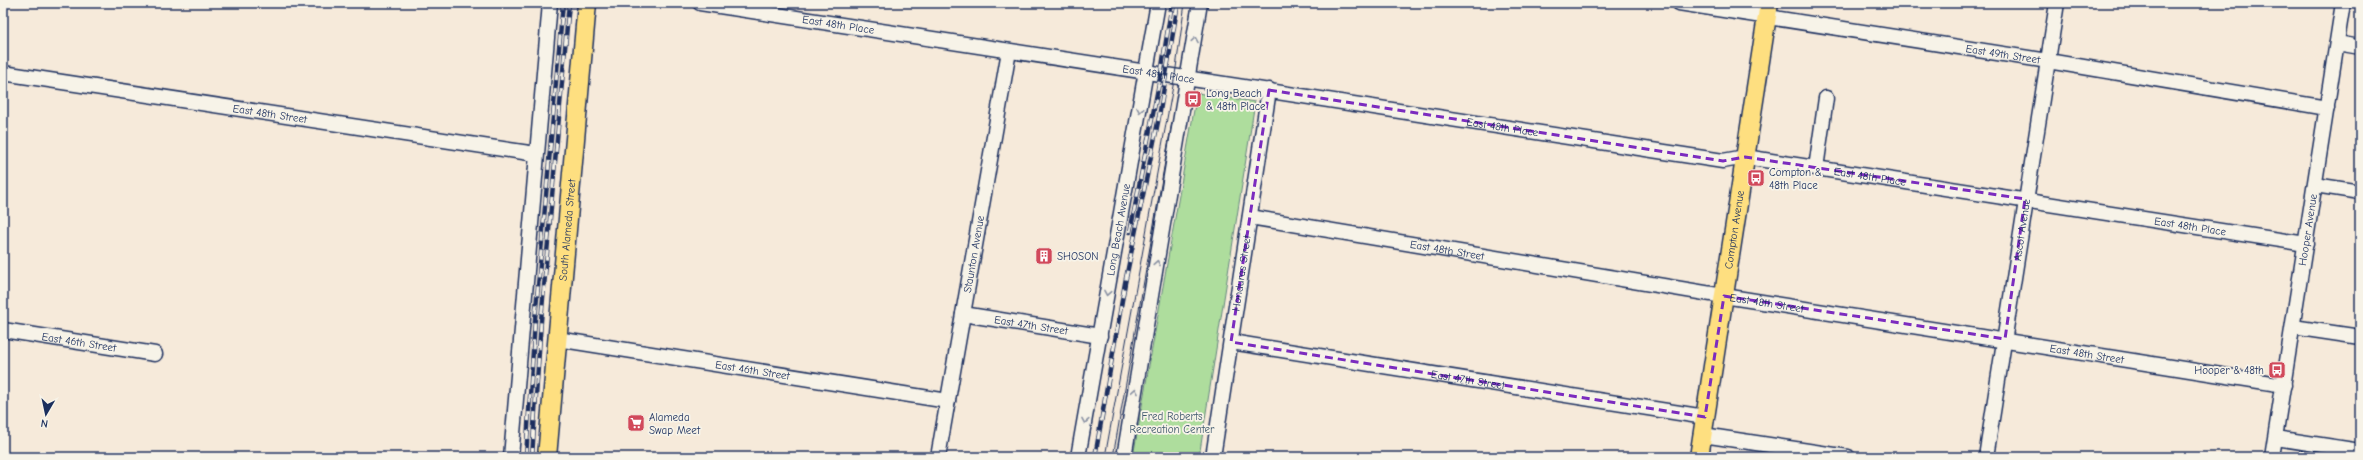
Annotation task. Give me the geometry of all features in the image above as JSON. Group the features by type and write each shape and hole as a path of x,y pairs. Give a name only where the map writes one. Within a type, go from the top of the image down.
{"main road":[{"name":"South Alameda Street","path":"547,457 587,3"},
{"name":"Compton Avenue","path":"1699,457 1767,10"}],"street":[{"path":"511,457 550,3"},
{"name":"East 48th Place","path":"700,3 1147,72 1189,77 1723,161 1745,157 2025,199 2306,244"},
{"name":"Long Beach Avenue","path":"1078,457 1158,3"},
{"path":"1124,457 1189,77 1200,3"},
{"name":"East 49th Street","path":"1679,3 1767,10 2048,61 2327,108"},
{"name":"Ascot Avenue","path":"1986,457 2025,199 2057,3"},
{"name":"Hooper Avenue","path":"2272,457 2344,3"},
{"path":"2337,43 2360,47"},
{"name":"Staunton Avenue","path":"938,457 1010,51"},
{"name":"East 48th Street","path":"3,73 536,154"},
{"name":"Honduras Street","path":"1213,457 1269,90"},
{"path":"1816,168 1826,98"},
{"path":"2315,185 2360,192"},
{"name":"East 48th Street","path":"1250,217 1724,296 2005,339 2284,385"},
{"name":"East 47th Street","path":"963,314 1100,336"},
{"path":"2293,327 2360,337"},
{"name":"East 46th Street","path":"3,330 155,354"},
{"name":"East 46th Street","path":"557,339 948,401"},
{"name":"East 47th Street","path":"1231,342 1704,426 1848,457"},
{"path":"2276,438 2360,451"}],"highlighted area":[{"path":"1269,90 1723,161 1745,157 2025,199 2005,339 1724,296 1705,417 1231,342"}],"green space":[{"name":"Fred Roberts Recreation Center","path":"1197,93 1255,102 1199,457 1133,457"}],"tram line":[{"path":"1105,457 1175,75 1185,3"},
{"path":"1113,457 1172,122"}],"railway":[{"path":"526,457 535,320 563,3"},
{"path":"532,457 541,321 569,3"},
{"path":"1130,232 1161,73 1172,3"},
{"path":"1095,457 1125,283 1159,117 1178,3"}],"place":[{"name":"Long Beach & 48th Place","path":"1193,99"},
{"name":"Compton & 48th Place","path":"1756,178"},
{"name":"SHOSON","path":"1044,256"},
{"name":"Hooper & 48th","path":"2277,370"},
{"name":"Alameda Swap Meet","path":"636,423"}]}
